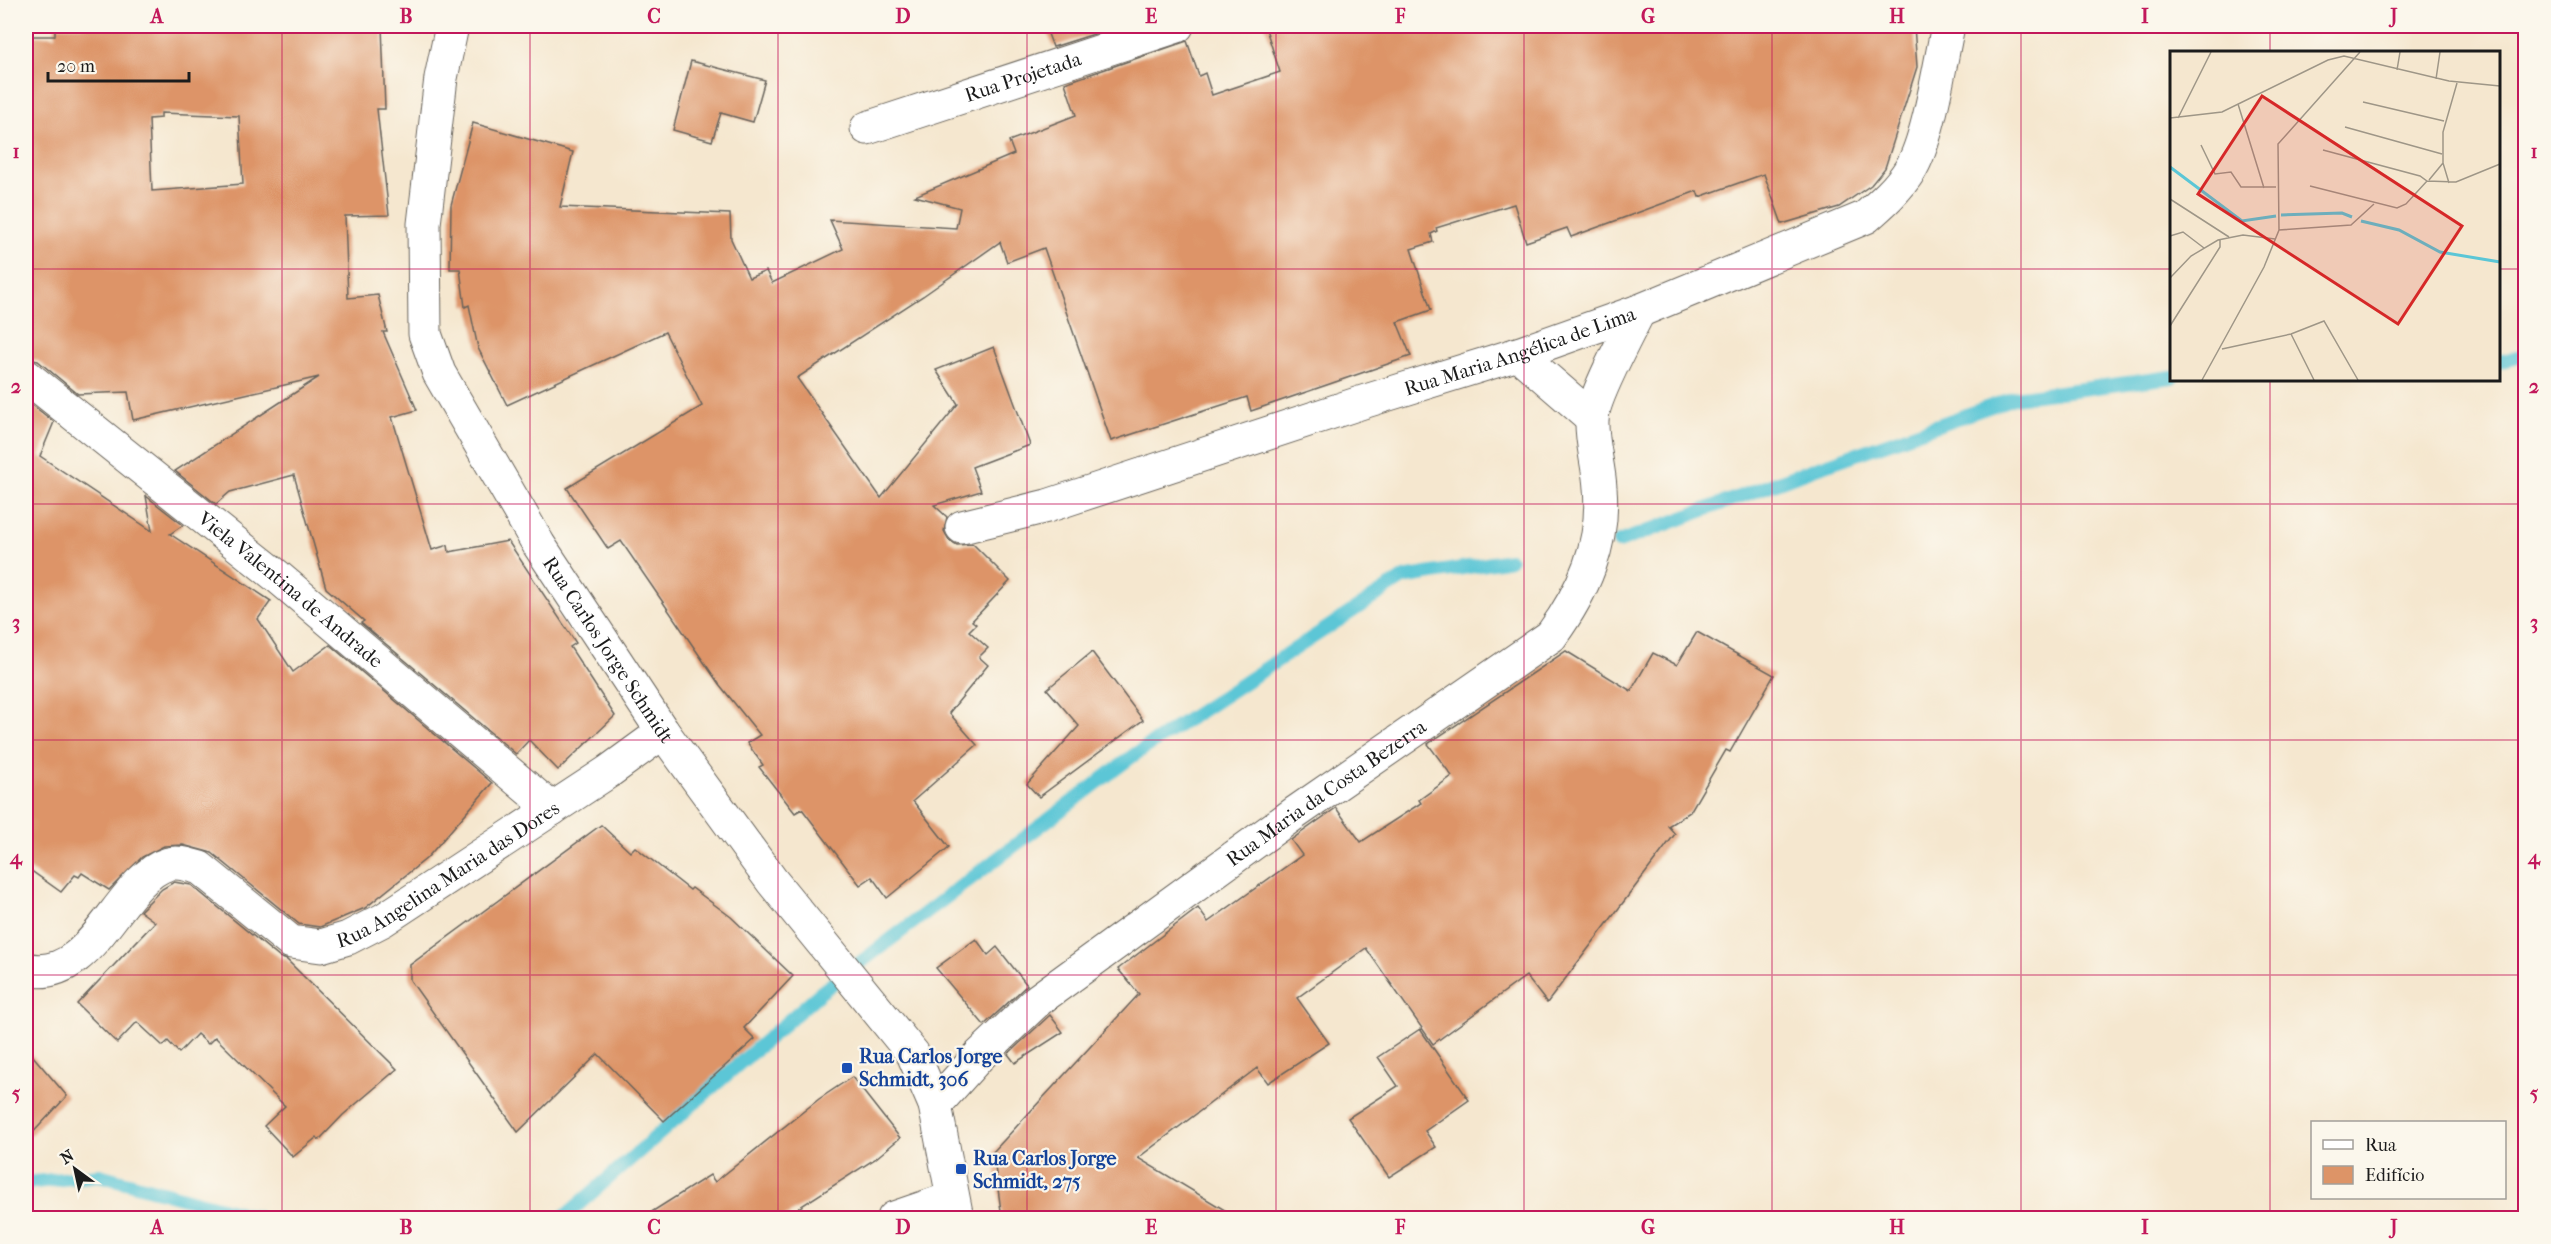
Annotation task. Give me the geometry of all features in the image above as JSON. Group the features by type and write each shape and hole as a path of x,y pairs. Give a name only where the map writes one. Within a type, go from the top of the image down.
{"street":[{"name":"Rua Carlos Jorge Schmidt","path":"452,26 441,78 424,224 425,334 439,373 539,544 663,732 772,881 913,1054 935,1105 954,1208"},
{"name":"Rua Projetada","path":"867,128 1177,26"},
{"name":"Rua Maria Angélica de Lima","path":"962,527 1047,507 1377,397 1518,354 1639,311 1866,217 1891,195 1911,168 1922,136 1948,26"},
{"name":"Rua Maria da Costa Bezerra","path":"935,1105 979,1056 1038,1000 1295,813 1551,636 1569,611 1591,567 1601,515 1592,418 1610,372 1639,311"},
{"path":"1518,354 1592,418"},
{"name":"Viela Valentina de Andrade","path":"26,376 278,577 552,810"},
{"name":"Rua Angelina Maria das Dores","path":"26,969 35,972 63,964 95,940 140,884 157,868 170,863 185,863 200,868 291,942 321,946 348,938 383,920 552,810 663,732"},
{"path":"894,1218 954,1208"}],"building":[{"path":"55,26 382,26 385,109 377,109 389,215 345,216 348,298 378,295 387,332 383,332 417,410 392,417 432,550 448,545 449,552 508,541 576,643 570,647 615,716 558,770 529,740 516,754 361,623 364,621 326,588 294,475 230,492 216,504 175,471 319,377 133,420 128,392 78,394 38,361 26,358 26,36 55,36","holes":["161,113 239,116 243,184 152,191 149,119 161,118"]},
{"path":"1045,26 1119,26 1053,47"},
{"path":"1265,26 1914,26 1917,67 1885,168 1871,185 1839,207 1782,224 1764,174 1699,197 1697,191 1571,237 1567,228 1526,242 1514,204 1436,228 1437,231 1431,234 1433,242 1411,249 1431,310 1397,322 1411,356 1251,411 1247,397 1111,441 1044,248 1007,262 1000,242 923,296 797,378 881,498 958,404 936,370 994,347 1030,445 972,467 981,491 934,505 947,517 944,531 949,540 957,545 973,544 1010,581 972,621 976,624 969,631 988,648 979,657 988,665 949,713 977,745 913,801 949,847 887,898 872,877 860,885 802,809 795,813 759,767 763,765 747,743 760,735 719,684 621,541 608,549 567,488 702,406 665,332 507,405 478,348 469,305 465,307 460,269 450,269 451,205 473,123 573,152 560,207 730,214 731,239 749,278 766,271 772,283 843,249 830,220 956,228 960,208 915,196 1014,154 1009,141 1076,115 1065,83 1187,41 1199,76 1205,73 1212,95 1280,72"},
{"path":"691,61 765,80 753,122 721,113 712,141 673,130"},
{"path":"26,400 54,422 40,456 152,531 146,496 183,525 170,534 271,601 258,619 293,672 330,645 492,783 427,858 365,908 320,927 299,924 212,853 183,845 164,846 142,857 109,890 82,873 79,877 75,875 61,892 26,867"},
{"path":"1697,632 1774,675 1730,752 1726,750 1690,812 1668,826 1675,834 1547,1003 1526,976 1433,1044 1366,948 1297,998 1329,1043 1268,1083 1257,1068 1138,1158 1238,1218 1002,1218 993,1152 1139,994 1118,969 1198,908 1208,922 1302,855 1291,840 1336,808 1361,842 1421,803 1419,800 1452,776 1428,744 1566,651 1631,691 1653,653 1677,665"},
{"path":"1092,652 1143,720 1039,797 1027,784 1079,726 1047,689"},
{"path":"601,825 630,852 635,847 690,890 692,888 731,917 793,976 744,1028 755,1039 664,1121 598,1054 518,1132 410,980 410,965"},
{"path":"174,882 191,885 279,957 287,960 397,1069 343,1115 319,1140 317,1137 293,1157 264,1126 285,1106 215,1037 208,1044 197,1034 179,1053 168,1041 163,1046 137,1022 117,1043 77,1004 155,922 140,911 162,889"},
{"path":"976,939 988,955 997,947 1027,985 984,1025 936,968"},
{"path":"1050,1015 1063,1032 1015,1063 1008,1054"},
{"path":"1420,1029 1469,1100 1425,1131 1436,1147 1389,1177 1348,1118 1398,1086 1378,1057"},
{"path":"26,1048 67,1096 26,1140"},
{"path":"852,1077 900,1138 875,1159 783,1218 642,1218 710,1175 715,1182 819,1099"}],"waterway":[{"path":"2500,362 2526,355"},
{"path":"1619,542 1797,475 2014,398 2170,377"},
{"path":"563,1218 820,993 1134,755 1403,578 1510,560"},
{"path":"26,1183 99,1175 259,1218"}],"place":[{"name":"Rua Carlos Jorge Schmidt, 306","path":"847,1068"},
{"name":"Rua Carlos Jorge Schmidt, 275","path":"961,1169"}]}
